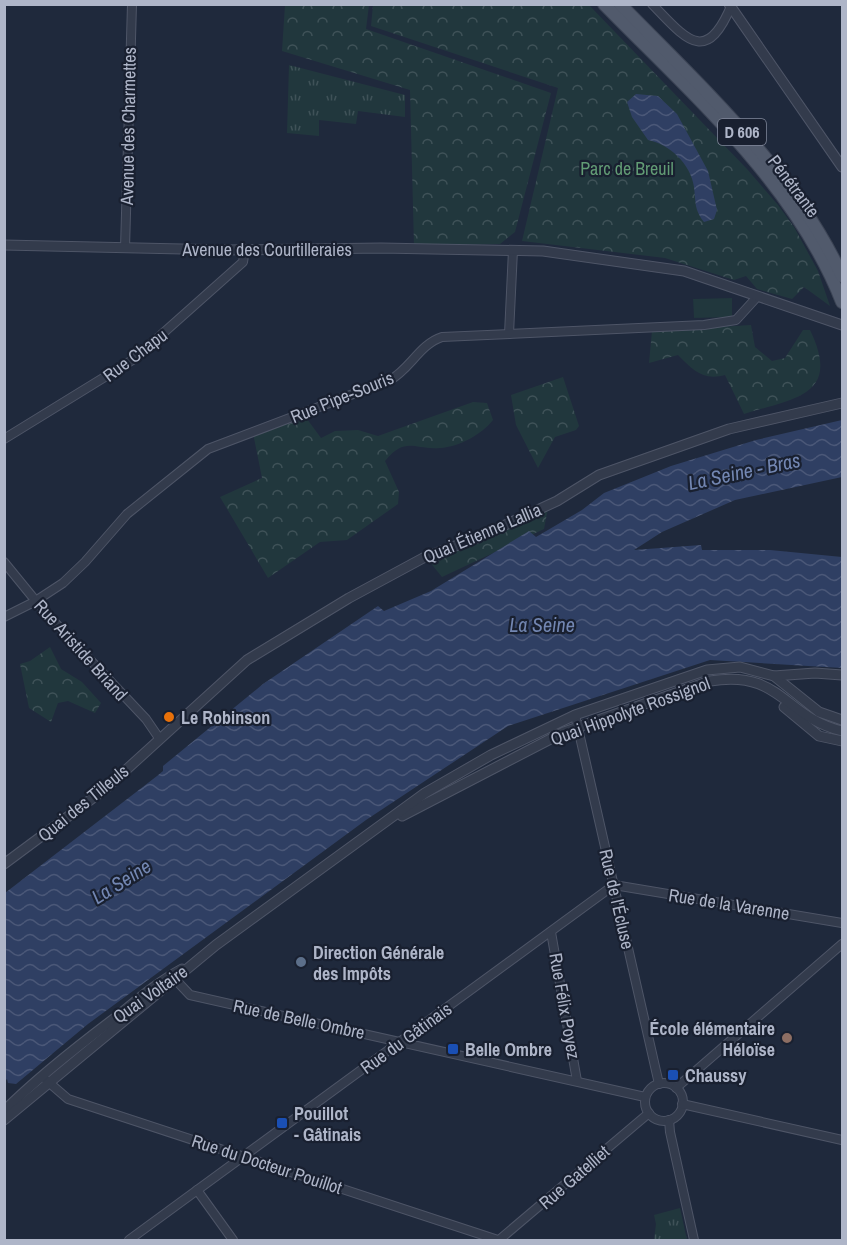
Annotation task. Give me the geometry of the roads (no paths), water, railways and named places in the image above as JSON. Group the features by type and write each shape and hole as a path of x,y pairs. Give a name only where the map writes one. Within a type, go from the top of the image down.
{"main road":[{"name":"Pénétrante","path":"604,4 747,154 813,244 841,299"},
{"name":"Pénétrante","path":"620,4 723,110 773,167 821,235 843,276"}],"street":[{"name":"Avenue des Charmettes","path":"125,248 132,4"},
{"path":"652,4 683,36 696,42 706,41 717,34 731,5 843,167"},
{"name":"Avenue des Courtilleraies","path":"4,245 245,250 529,251 684,271 843,325"},
{"name":"Rue Chapu","path":"4,439 134,359 243,262 245,250"},
{"path":"509,334 513,250"},
{"name":"Rue Pipe-Souris","path":"4,617 36,601 63,583 85,562 127,514 208,449 390,380 402,373 433,340 442,337 619,330 730,321 736,320 757,297"},
{"name":"Quai Étienne Lallia","path":"159,738 228,675 270,644 425,557 477,538 557,501 599,475 626,464 729,429 843,403"},
{"name":"Rue Aristide Briand","path":"4,562 44,611 146,719 159,738"},
{"name":"Quai Hippolyte Rossignol","path":"192,964 387,823 424,793 575,715 707,670 740,667 774,676 814,673 843,675"},
{"path":"774,676 819,712 838,719"},
{"path":"727,678 769,695 819,736 843,741"},
{"name":"Quai Hippolyte Rossignol","path":"387,823 578,727 710,681 727,678 747,679 764,684 810,719 843,731"},
{"name":"Rue de l'Écluse","path":"575,715 659,1084"},
{"name":"Quai des Tilleuls","path":"4,864 105,789 159,738"},
{"name":"Rue de la Varenne","path":"615,885 843,923"},
{"name":"Rue du Gâtinais","path":"129,1240 551,933 602,892 615,885"},
{"name":"Rue Félix Poyez","path":"551,933 577,1081"},
{"path":"676,1088 843,944"},
{"name":"Quai Voltaire","path":"4,1111 192,964"},
{"name":"Rue de Belle Ombre","path":"173,978 190,995 645,1097"},
{"name":"Quai Voltaire","path":"4,1120 46,1079"},
{"name":"Rue du Docteur Pouillot","path":"46,1079 68,1099 499,1240"},
{"path":"665,1083 676,1088 682,1104 678,1114 669,1120 658,1120 649,1113 645,1097 650,1089 665,1083"},
{"path":"682,1104 843,1140"},
{"name":"Rue Gatelliet","path":"499,1240 649,1113"},
{"path":"669,1120 694,1240"},
{"path":"197,1190 233,1240"}],"water":[{"path":"636,94 658,96 677,114 708,171 717,210 714,219 704,222 698,213 692,179 684,163 664,146 648,140 632,117 627,102"},
{"name":"La Seine","path":"842,420 842,477 735,500 662,532 634,550 701,545 702,550 770,550 842,557 842,668 710,660 508,726 366,820 88,1024 16,1084 8,1083 7,1079 5,1081 5,893 157,776 163,771 163,766 263,684 378,606 384,611 431,591 529,531 536,537 582,510 604,493 671,466 756,440"}],"place":[{"name":"Le Robinson","path":"169,717"},
{"name":"Direction Générale des Impôts","path":"301,962"},
{"name":"École élémentaire Héloïse","path":"787,1038"},
{"name":"Belle Ombre","path":"453,1049"},
{"name":"Chaussy","path":"673,1075"},
{"name":"Pouillot - Gâtinais","path":"282,1123"}],"park label":[{"name":"Parc de Breuil","path":"627,168"}],"water label":[{"name":"La Seine - Bras","path":"744,471"}]}
